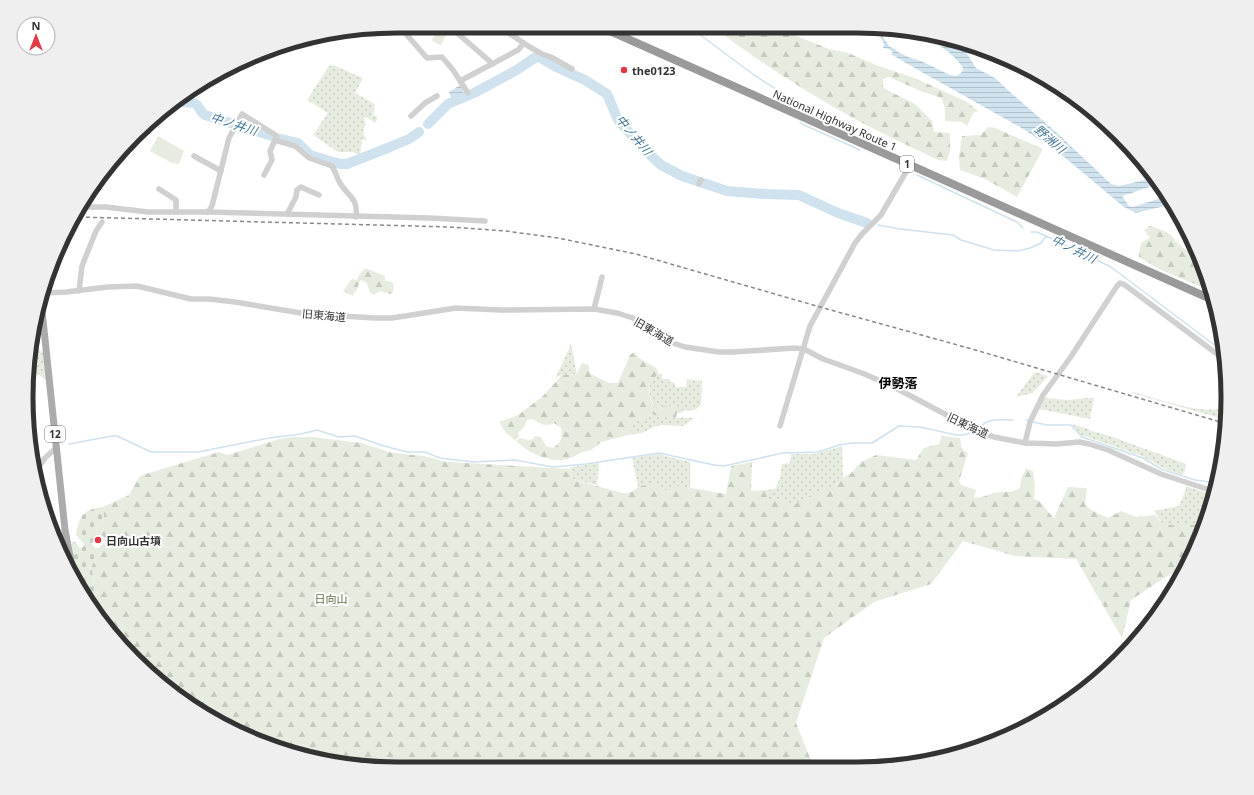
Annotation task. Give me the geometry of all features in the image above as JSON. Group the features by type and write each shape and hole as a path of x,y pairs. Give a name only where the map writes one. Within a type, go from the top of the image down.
{"highway":[{"name":"National Highway Route 1","path":"614,33 1207,297"}],"main road":[{"name":"12","path":"42,315 65,530 70,557"}],"street":[{"path":"457,33 493,64"},
{"path":"509,33 572,69"},
{"path":"406,34 427,58 442,57 468,93"},
{"path":"460,81 518,50 524,43"},
{"path":"411,116 425,103 437,96"},
{"path":"208,212 212,206 229,138 242,114 277,136 270,151 272,160 264,175"},
{"path":"275,140 295,146 309,158 332,166 341,185 357,205 356,217"},
{"path":"194,156 221,171"},
{"path":"780,426 810,326 855,244 862,234 880,215 910,165"},
{"path":"287,214 296,197 297,190 302,187 319,196"},
{"path":"159,189 176,200 176,212"},
{"path":"87,206 131,211 430,218 485,221"},
{"path":"79,290 82,266 96,231 102,222"},
{"path":"594,308 602,277"},
{"path":"1025,443 1030,422 1043,395 1070,358 1120,283 1125,285 1218,355"},
{"name":"旧東海道","path":"48,293 118,286 137,286 181,298 235,302 330,317 392,318 456,308 500,310 594,308 633,318 670,342 685,347 726,352 795,348 804,349 822,359 862,373 892,386 973,429 994,438 1025,443 1057,444 1079,442 1089,444 1108,450 1161,474 1209,490"},
{"path":"39,465 57,447"}],"green space":[{"path":"436,33 447,33 441,45 432,40"},
{"path":"721,33 789,33 829,49 848,53 876,65 917,79 967,102 978,111 973,113 967,126 962,122 945,121 945,109 942,98 923,92 889,77 883,79 883,88 915,104 932,121 934,132 950,133 950,151 947,161 938,160 851,117 752,55"},
{"path":"333,65 363,78 355,93 375,104 373,114 378,118 375,123 366,117 364,118 366,124 364,132 367,140 362,139 360,156 353,152 338,152 313,135 328,113 307,100 329,66"},
{"path":"988,127 995,128 1043,149 1017,197 985,179 960,170 959,158 962,136 981,135"},
{"path":"158,136 184,151 179,164 172,163 150,151"},
{"path":"1150,226 1161,229 1171,235 1175,241 1191,254 1205,288 1159,269 1139,257 1142,242 1150,238 1144,230"},
{"path":"365,268 385,276 385,281 392,282 394,286 393,292 390,294 380,291 373,295 370,292 366,282 360,280 353,296 343,291 352,279 357,280"},
{"path":"1216,335 1217,343 1213,340"},
{"path":"571,344 577,374 556,377"},
{"path":"36,349 44,352 46,380 34,371"},
{"path":"634,352 639,358 656,368 659,374 650,381 650,394 654,406 681,407 682,413 677,413 676,417 660,417 652,414 633,423 628,435 601,442 591,450 563,460 553,460 539,456 527,450 516,441 520,438 528,440 533,439 535,436 541,437 546,446 553,448 560,442 562,435 561,428 554,423 546,425 540,424 533,419 527,420 524,427 518,433 519,437 515,440 506,433 499,422 518,415 543,396 562,375 577,374 582,363 589,365 591,374 609,383 618,383 630,355"},
{"path":"1035,372 1048,376 1033,393 1016,397"},
{"path":"659,374 662,374 662,379 670,379 670,382 675,383 675,387 686,387 687,379 702,381 701,405 695,410 681,411 681,407 654,406 650,396 650,381"},
{"path":"1132,393 1199,409 1210,410 1220,409 1221,407 1220,418"},
{"path":"1044,398 1069,400 1094,398 1090,419 1039,409"},
{"path":"652,414 660,417 695,418 683,426 661,425 642,433 628,435 633,423"},
{"path":"1072,424 1113,437 1186,464 1185,471 1182,475 1161,467 1142,456 1081,435"},
{"name":"日向山","path":"942,436 960,438 961,446 964,451 968,453 959,481 961,485 976,490 974,498 994,493 1010,492 1020,488 1021,479 1025,468 1033,471 1035,488 1034,499 1042,504 1054,518 1068,487 1087,488 1085,505 1091,510 1108,518 1121,511 1136,517 1155,515 1163,525 1198,524 1177,570 1131,600 1122,638 1076,559 1015,556 963,541 931,584 874,602 824,638 796,723 812,762 398,762 350,759 303,750 258,734 215,713 195,701 157,672 123,638 92,597 97,593 92,565 99,554 98,548 105,542 103,536 99,535 96,530 104,521 103,507 129,495 140,476 219,452 227,455 280,439 312,437 362,443 389,452 424,456 447,462 570,469 572,479 622,493 629,493 640,486 651,484 658,486 664,491 674,486 682,486 726,494 731,466 752,462 751,491 766,490 769,502 782,499 792,506 824,488 835,486 851,473 861,462 876,455 916,460 924,448 939,444"},
{"path":"842,446 843,478 835,486 824,489 792,506 769,502 766,490 775,489 780,478 782,464 790,463 791,454 815,454"},
{"path":"658,454 690,462 690,488 682,486 664,491 645,484 638,487 632,458"},
{"path":"599,463 597,485 572,479 571,467"},
{"path":"1185,486 1209,493 1198,524 1163,525 1154,511 1179,506 1186,489"},
{"path":"103,507 104,521 96,530 99,535 94,538 92,544 95,548 98,548 99,554 92,565 97,593 92,596 75,567 72,542 75,542 80,548 83,547 84,544 76,535 79,523 86,512"}],"water":[{"name":"野洲川","path":"879,34 890,47 898,52 950,75 957,76 962,72 963,68 954,57 932,41 962,48 976,68 995,78 1056,132 1111,184 1119,186 1148,179 1154,186 1122,196 1129,206 1133,207 1158,199 1160,195 1166,206 1136,213 1124,207 1051,146 904,62 891,54 893,52 889,49 883,48 884,44"},
{"path":"460,85 465,94 452,99 449,92"}],"waterway":[{"path":"698,33 754,75 788,97 793,101 797,109"},
{"name":"中ノ井川","path":"428,124 448,104 474,93 515,71 536,57 539,57 556,67 585,80 607,94 618,120 645,150 661,165 682,176 727,191 799,195 838,213 867,223"},
{"name":"中ノ井川","path":"183,102 197,105 205,115 272,136"},
{"path":"800,122 860,150"},
{"name":"中ノ井川","path":"281,139 298,143 310,155 340,164 347,164 409,139 419,132"},
{"path":"917,175 1017,222 1023,228"},
{"name":"中ノ井川","path":"878,225 953,235 961,240 994,250 1018,251 1030,248 1041,243 1046,236 1111,267 1218,347"},
{"path":"1031,232 1037,232 1046,236"},
{"path":"978,429 990,421 1013,420"},
{"path":"1033,422 1047,425 1071,425 1082,437 1143,458 1161,469 1195,480 1211,482"},
{"path":"69,444 117,436 151,452 198,452 317,430 339,437 355,436 407,452 425,452 440,458 474,462 515,460 553,467 586,464 659,453 724,466 783,453 818,452 839,445 852,443 872,443 899,426 920,427 956,435 964,435 972,432"}],"railway":[{"path":"81,217 450,227 505,231 558,238 636,254 972,349 1220,422"}],"place":[{"name":"the0123","path":"624,70"},
{"name":"日向山古墳","path":"98,540"}],"district":[{"name":"伊勢落","path":"898,383"}]}
